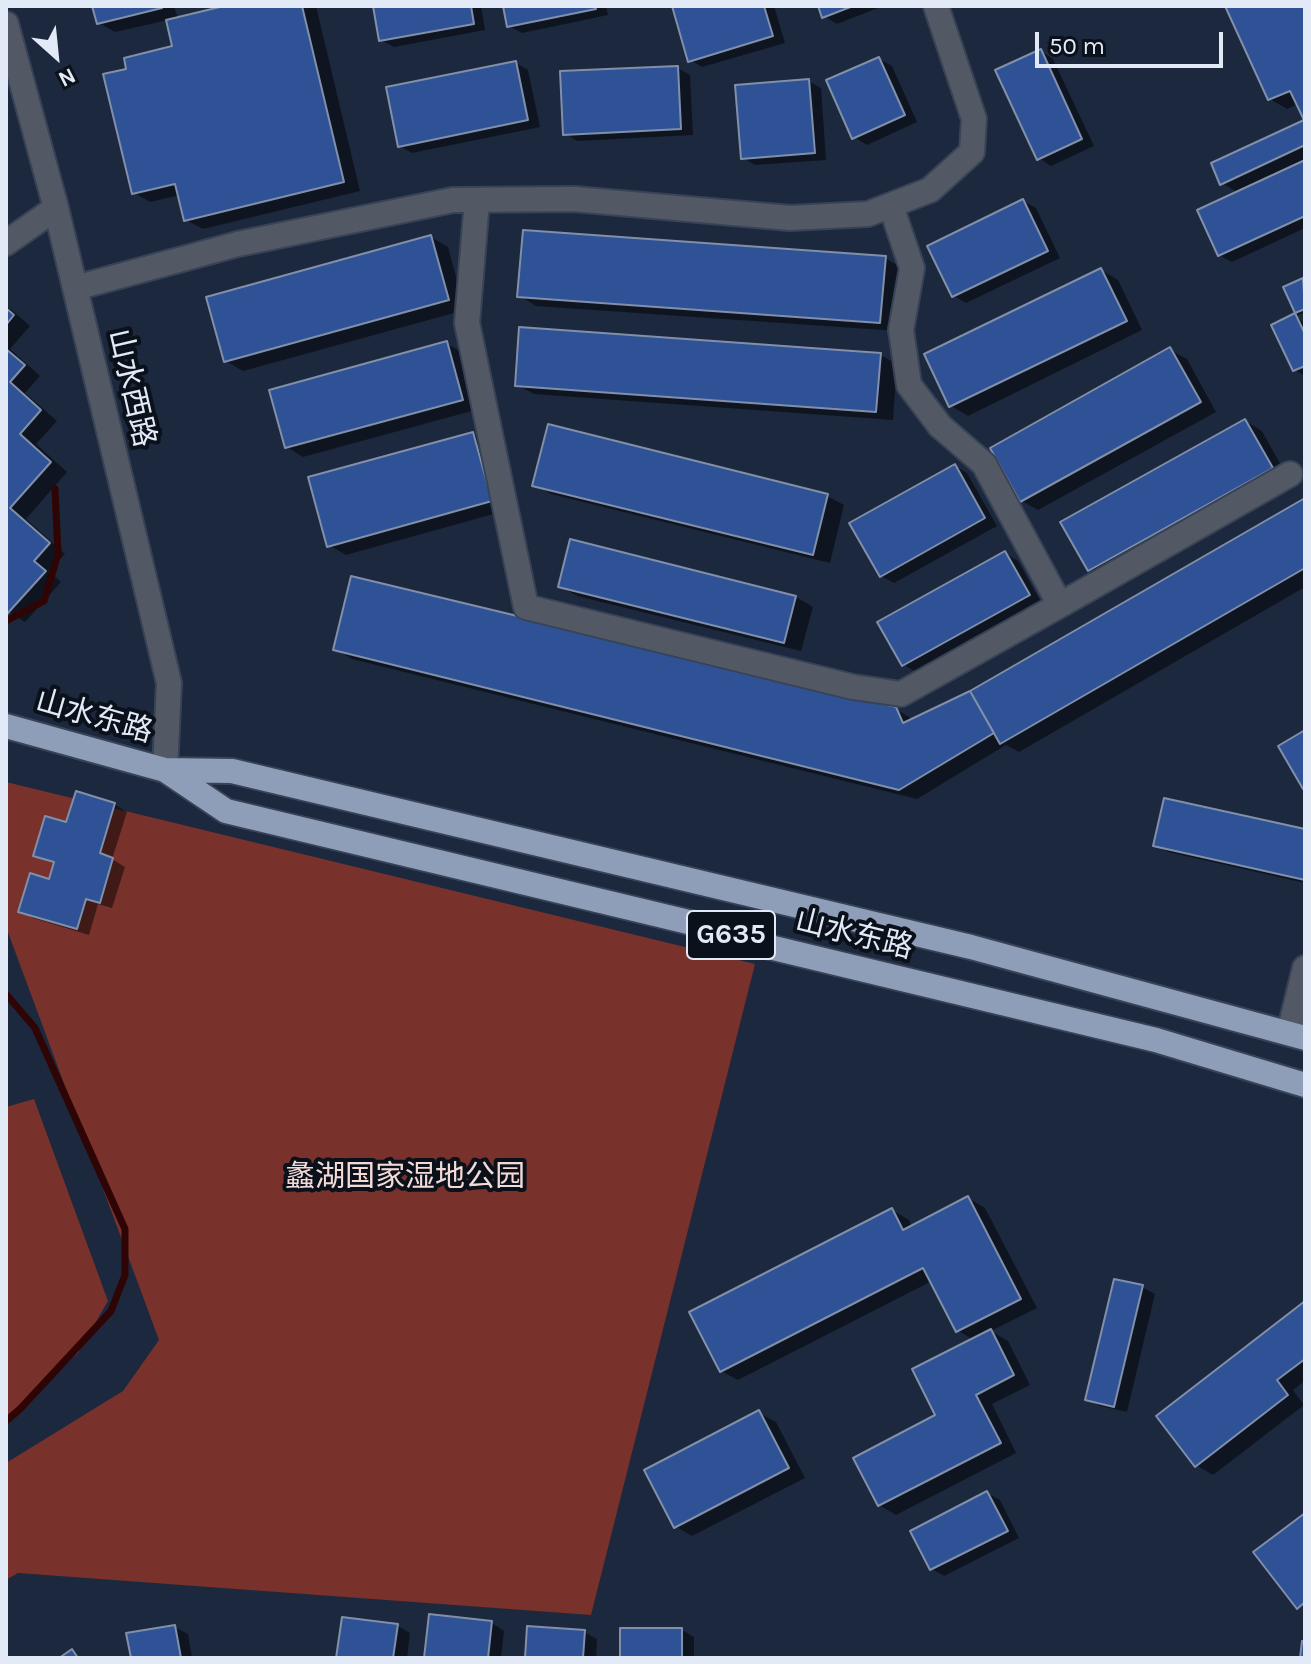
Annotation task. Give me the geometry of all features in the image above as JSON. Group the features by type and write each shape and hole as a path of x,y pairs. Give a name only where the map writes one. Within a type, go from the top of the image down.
{"highway":[{"name":"山水东路","path":"6,726 165,770 232,771 971,947 1297,1035"},
{"name":"山水东路","path":"165,770 226,811 705,926 761,945 1156,1040 1305,1085"}],"street":[{"path":"75,288 238,244 453,200 574,199 790,218 868,214 930,190 972,152 974,119 936,6"},
{"name":"山水西路","path":"6,24 56,208 169,683 165,770"},
{"path":"477,200 467,323 526,607 853,687 901,694 1290,474"},
{"path":"891,206 912,268 901,330 909,385 940,426 984,464 1060,605"},
{"path":"6,243 56,208"},
{"path":"1297,1035 1305,968"}],"green space":[{"name":"蠡湖国家湿地公园","path":"6,782 755,964 591,1615 18,1573 6,1580 6,1463 123,1391 159,1340 6,927"},
{"path":"34,1099 108,1301 78,1353 6,1417 6,1107"}],"building":[{"path":"92,6 161,6 162,8 97,24"},
{"path":"224,6 302,6 344,182 184,221 175,184 132,194 103,74 126,69 124,58 172,46 166,20"},
{"path":"373,6 471,6 474,24 379,41"},
{"path":"503,6 595,6 596,9 507,27"},
{"path":"672,6 764,6 773,36 688,62"},
{"path":"818,6 853,6 822,18"},
{"path":"1225,6 1305,6 1305,145 1220,185 1211,163 1304,120 1290,91 1268,100"},
{"path":"1041,49 1082,139 1037,160 995,70"},
{"path":"879,57 905,115 852,139 826,80"},
{"path":"516,61 528,120 398,147 386,87"},
{"path":"678,66 681,129 563,135 560,71"},
{"path":"809,79 815,153 741,159 735,85"},
{"path":"1305,160 1305,216 1218,256 1197,210"},
{"path":"1023,199 1048,251 952,297 927,246"},
{"path":"523,230 886,256 880,323 517,297"},
{"path":"431,235 449,300 224,362 206,297"},
{"path":"1101,268 1127,321 949,407 924,354"},
{"path":"1303,278 1305,309 1295,313 1283,287"},
{"path":"6,308 14,315 6,325"},
{"path":"1295,313 1305,334 1305,366 1293,371 1271,325"},
{"path":"519,327 881,353 876,412 515,386"},
{"path":"447,341 463,400 285,448 269,390"},
{"path":"1170,347 1201,402 1020,502 990,448"},
{"path":"6,349 25,365 10,382 41,410 20,434 51,462 10,508 50,543 34,561 46,571 7,614"},
{"path":"1245,419 1273,468 1088,571 1060,522"},
{"path":"548,424 828,494 813,555 532,486"},
{"path":"473,432 492,501 327,547 308,477"},
{"path":"955,464 985,518 880,577 849,523"},
{"path":"1305,498 1305,568 1000,744 970,691"},
{"path":"570,539 796,596 784,643 558,587"},
{"path":"1005,551 1030,595 902,666 877,622"},
{"path":"351,576 896,707 903,723 970,691 994,733 899,790 333,650"},
{"path":"1305,730 1305,788 1303,789 1278,746"},
{"path":"76,791 115,803 100,853 113,858 100,903 86,899 77,929 18,912 30,873 49,879 54,862 33,856 45,816 66,822"},
{"path":"1164,798 1305,829 1305,880 1153,846"},
{"path":"968,1196 1021,1299 956,1332 923,1268 720,1372 689,1312 892,1208 903,1230"},
{"path":"1114,1279 1143,1285 1114,1407 1085,1400"},
{"path":"1305,1301 1305,1359 1277,1380 1288,1395 1195,1467 1156,1416"},
{"path":"991,1329 1014,1375 976,1395 1001,1443 878,1506 853,1458 935,1415 912,1369"},
{"path":"759,1410 789,1468 674,1528 644,1470"},
{"path":"987,1491 1008,1531 930,1570 910,1531"},
{"path":"1305,1513 1305,1602 1297,1609 1253,1552"},
{"path":"429,1614 492,1621 488,1658 424,1658"},
{"path":"342,1617 398,1624 393,1658 336,1658"},
{"path":"175,1625 181,1658 131,1658 126,1633"},
{"path":"527,1626 585,1630 583,1658 525,1658"},
{"path":"620,1628 682,1628 682,1658 620,1658"},
{"path":"1302,1641 1305,1641 1305,1658 1300,1658"},
{"path":"72,1649 78,1658 59,1658"}],"waterway":[{"path":"6,621 44,601 58,554 55,489"},
{"path":"6,994 35,1028 125,1229 125,1275 111,1311 6,1421"}]}
